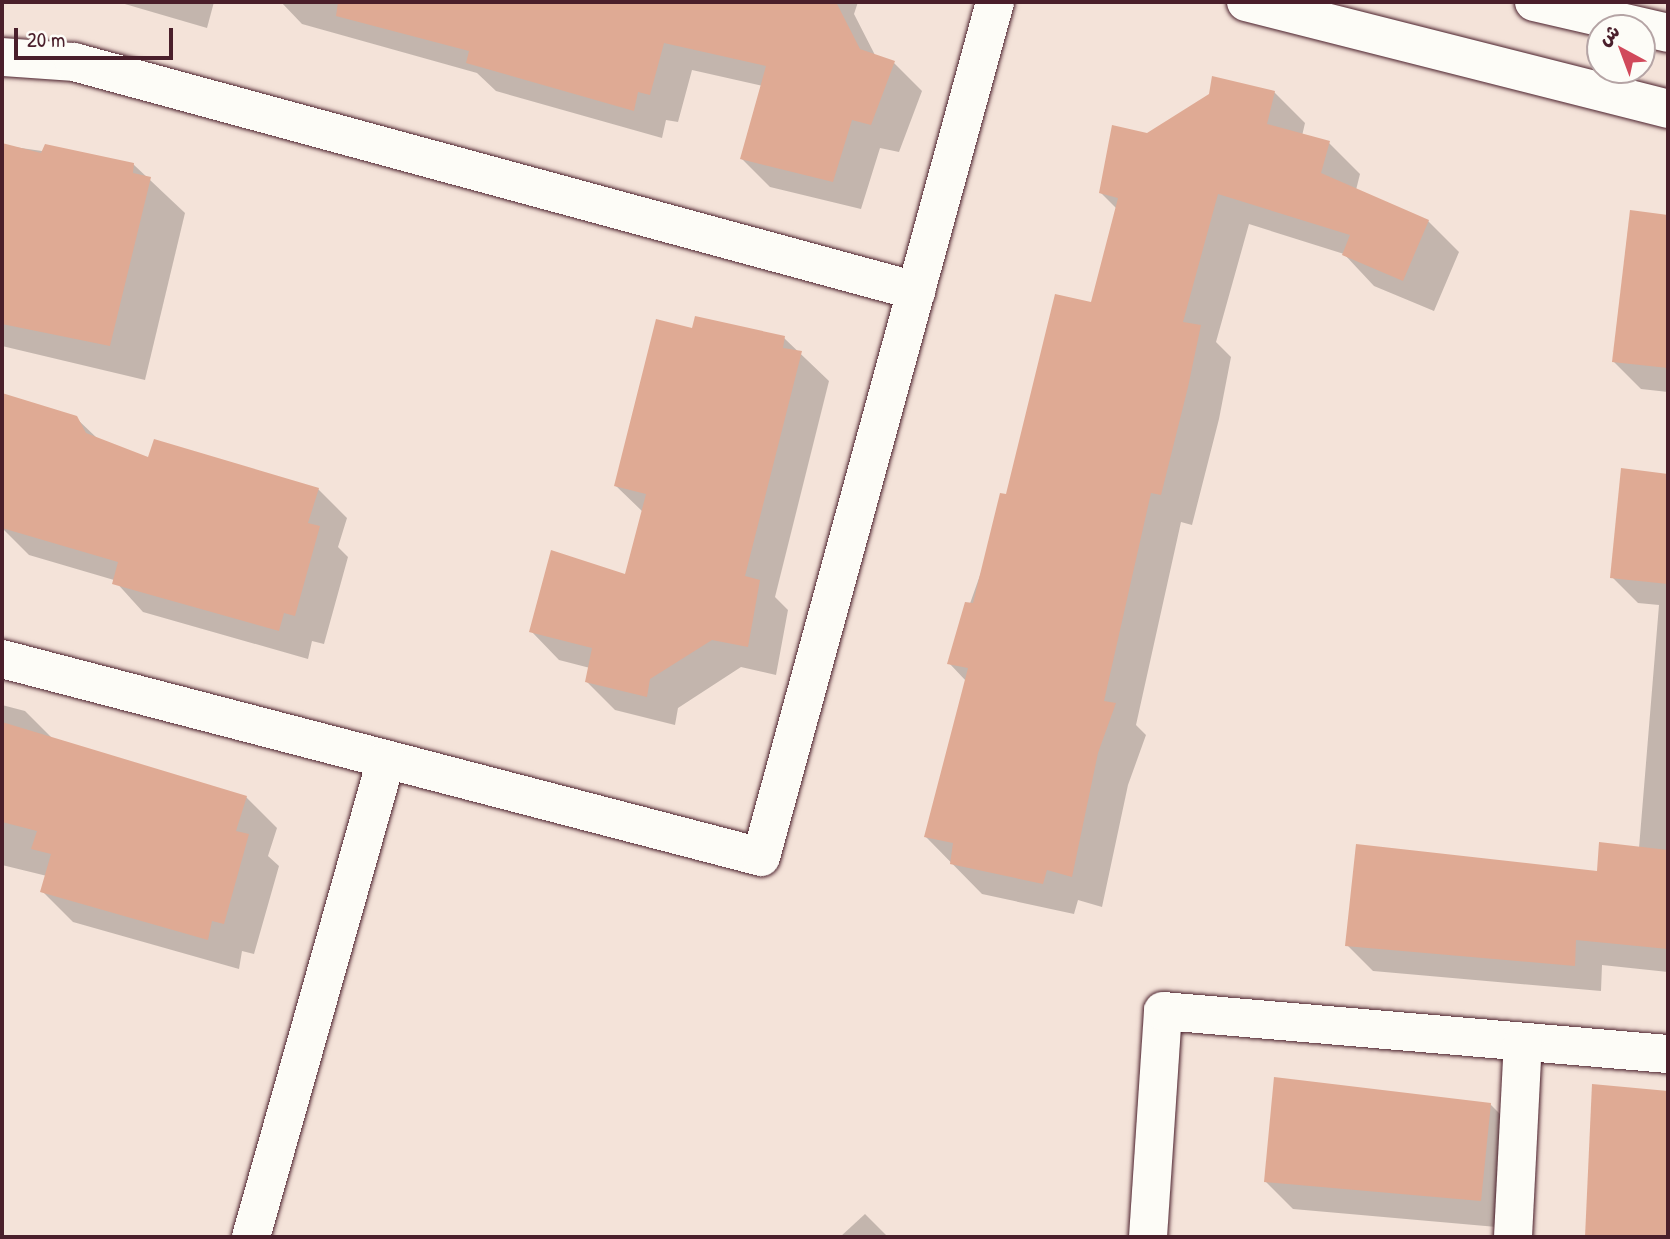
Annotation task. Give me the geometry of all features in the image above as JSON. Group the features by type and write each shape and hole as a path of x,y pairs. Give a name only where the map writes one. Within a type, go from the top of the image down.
{"street":[{"path":"2,659 761,857 995,2"},
{"path":"1246,2 1668,109"},
{"path":"1534,2 1668,33"},
{"path":"2,57 74,62 916,291"},
{"path":"250,1237 386,760"},
{"path":"1148,1237 1163,1011 1668,1054"},
{"path":"1513,1237 1523,1042"}],"building":[{"path":"338,2 836,2 860,49 895,61 871,125 852,120 833,182 740,159 766,66 664,43 650,95 638,92 634,111 466,63 469,51 336,16"},
{"path":"1212,76 1275,91 1267,124 1330,141 1321,173 1429,220 1403,281 1342,255 1350,235 1218,194 1183,322 1201,325 1188,387 1161,495 1151,493 1104,701 1116,703 1098,753 1072,877 1047,870 1043,884 950,864 953,843 924,837 968,668 947,664 965,602 973,603 1000,493 1006,494 1055,294 1091,302 1118,198 1099,193 1112,125 1147,133 1209,94"},
{"path":"2,143 41,153 45,144 134,163 133,173 151,177 110,346 2,324"},
{"path":"1630,210 1668,215 1668,368 1612,362"},
{"path":"695,316 785,336 783,348 802,351 745,576 760,580 748,647 712,640 650,679 647,697 585,682 592,648 529,632 551,550 625,574 646,494 614,486 656,319 692,328"},
{"path":"2,393 77,416 86,433 148,457 154,439 319,488 308,523 320,526 295,616 284,613 279,631 112,584 118,562 2,528"},
{"path":"1621,468 1668,474 1668,584 1610,578"},
{"path":"2,722 247,796 236,831 249,834 224,924 212,921 208,940 40,892 51,854 31,849 37,831 2,822"},
{"path":"1599,842 1668,850 1668,949 1576,940 1575,966 1345,946 1356,844 1597,871"},
{"path":"1274,1077 1491,1103 1481,1201 1264,1182"},
{"path":"1592,1084 1668,1091 1668,1237 1585,1237"}]}
